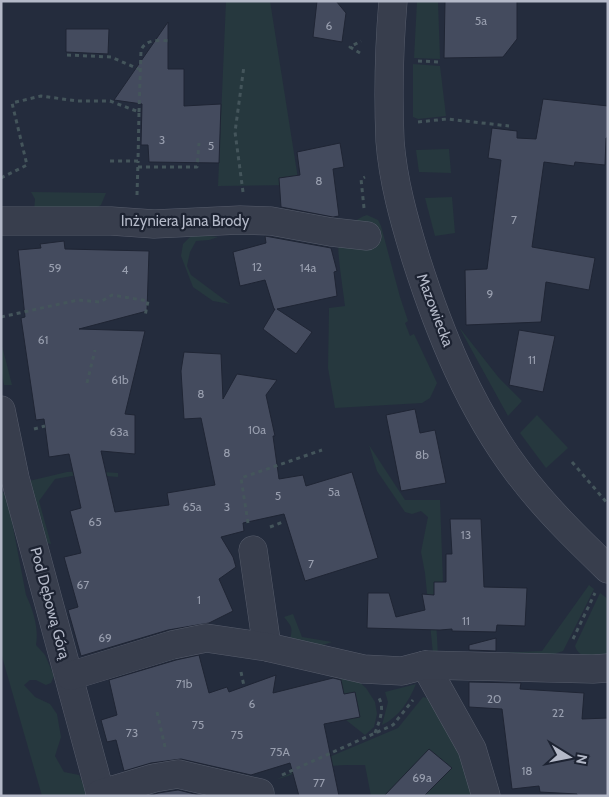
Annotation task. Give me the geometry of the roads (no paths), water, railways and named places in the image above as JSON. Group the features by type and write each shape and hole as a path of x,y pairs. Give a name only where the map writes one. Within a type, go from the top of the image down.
{"street":[{"name":"Mazowiecka","path":"393,1 388,91 390,142 399,198 428,296 464,385 476,409 517,471 571,533 603,577"},
{"name":"Inżyniera Jana Brody","path":"1,221 111,221 154,224 226,220 271,221 331,232 367,236"},
{"name":"Pod Dębową Górą","path":"1,410 15,478 70,676 100,795"},
{"path":"253,550 267,647"},
{"path":"70,676 172,644 196,639 216,639 267,647 363,669 402,671 425,664 608,668"},
{"path":"425,664 472,749 486,796"},
{"path":"100,795 154,778 170,775 189,775 260,793"}]}
